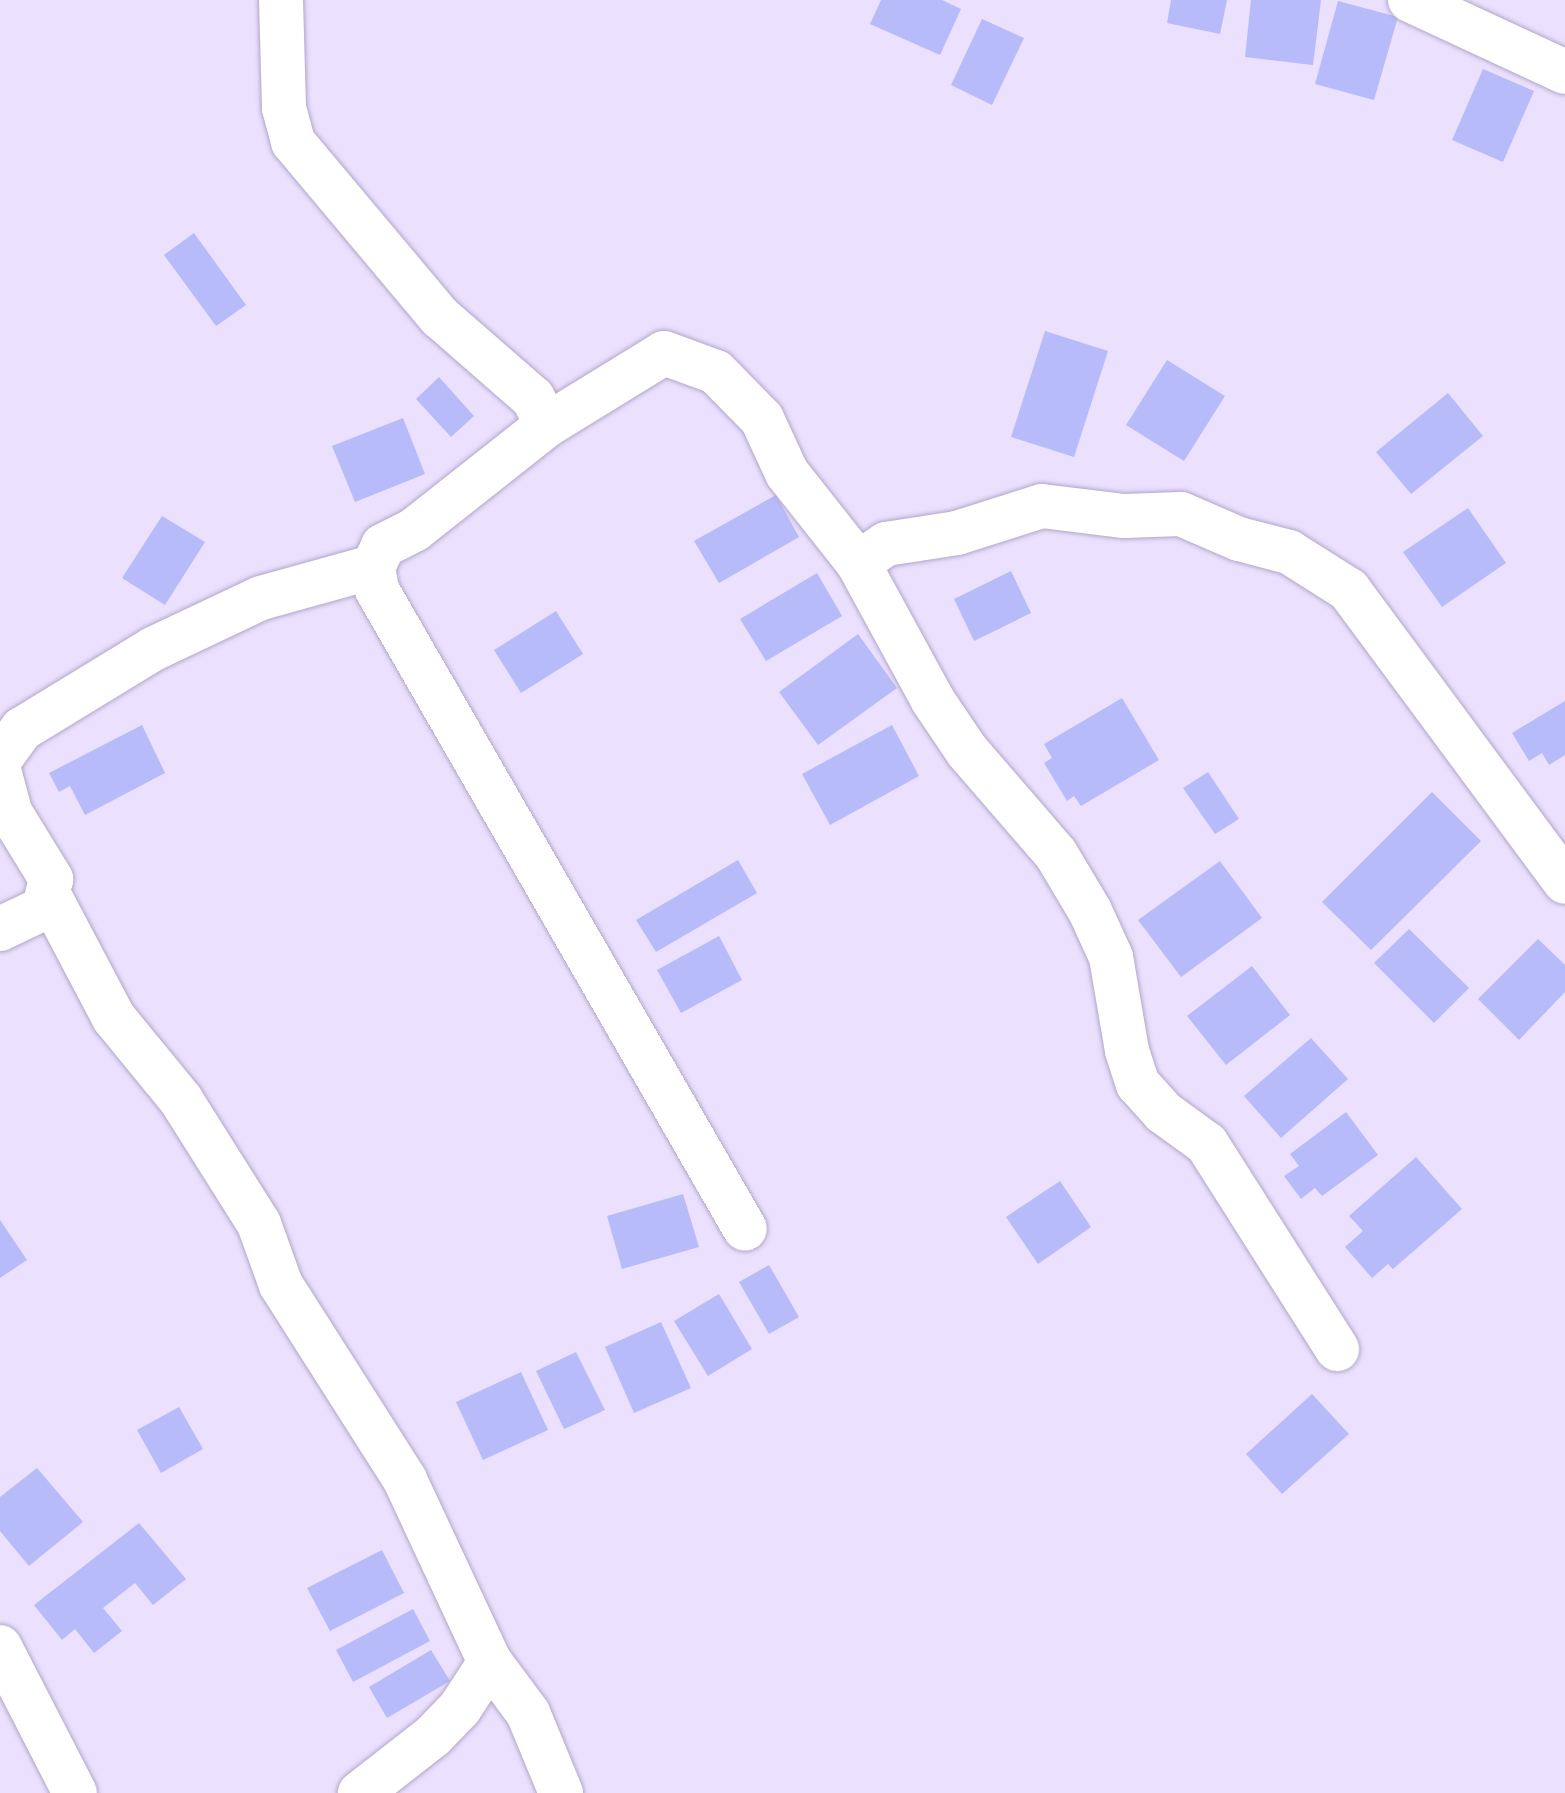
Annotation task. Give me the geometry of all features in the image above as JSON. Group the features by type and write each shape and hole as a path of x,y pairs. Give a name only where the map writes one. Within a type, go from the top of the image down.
{"street":[{"path":"281,0 284,108 293,142 440,317 533,398 547,425"},
{"path":"1410,0 1565,72"},
{"path":"745,1229 377,590 373,567 383,546 414,530 547,425 664,353 716,372 762,419 787,473 858,563 932,699 986,774 1056,854 1090,911 1111,957 1127,1051 1138,1084 1163,1112 1207,1144 1337,1349"},
{"path":"858,563 886,544 957,533 1042,506 1124,516 1181,514 1239,539 1289,552 1349,590 1565,882"},
{"path":"0,759 22,729 153,649 261,598 373,567"},
{"path":"0,774 10,812 51,879 44,908 0,929"},
{"path":"48,893 114,1018 181,1100 259,1224 281,1285 405,1480 490,1662 528,1713 561,1793"},
{"path":"0,1647 75,1793"},
{"path":"360,1793 433,1736 460,1708 490,1662"}],"building":[{"path":"881,0 942,0 961,9 940,55 870,24"},
{"path":"1171,0 1227,0 1220,34 1167,23"},
{"path":"1251,0 1321,0 1313,65 1245,57"},
{"path":"1338,1 1398,17 1374,100 1315,84"},
{"path":"982,19 1024,38 992,105 951,85"},
{"path":"1483,69 1534,91 1503,162 1452,140"},
{"path":"194,233 246,305 216,326 164,255"},
{"path":"1045,331 1108,351 1074,457 1011,437"},
{"path":"1167,360 1225,396 1184,461 1126,425"},
{"path":"439,377 474,416 451,437 416,399"},
{"path":"1448,393 1483,436 1411,494 1376,452"},
{"path":"403,418 425,474 355,502 332,446"},
{"path":"776,495 799,537 719,583 694,541"},
{"path":"1468,508 1506,563 1442,607 1403,552"},
{"path":"162,516 205,542 165,605 122,578"},
{"path":"1011,571 1031,613 974,641 954,599"},
{"path":"817,573 842,616 766,661 740,619"},
{"path":"556,611 583,654 521,693 494,650"},
{"path":"858,634 897,688 818,745 779,692"},
{"path":"1122,698 1159,760 1081,806 1074,796 1067,801 1044,763 1052,758 1044,744"},
{"path":"1565,701 1565,755 1549,765 1542,753 1529,761 1512,733"},
{"path":"142,725 165,773 85,815 70,786 59,792 49,773"},
{"path":"892,725 919,776 830,825 802,774"},
{"path":"1208,772 1239,819 1215,834 1183,788"},
{"path":"1432,792 1481,841 1371,950 1322,902"},
{"path":"738,860 757,893 656,952 636,920"},
{"path":"1220,861 1262,918 1181,977 1138,920"},
{"path":"1409,929 1469,988 1434,1023 1374,963"},
{"path":"719,936 742,980 681,1013 657,970"},
{"path":"1538,939 1565,965 1565,992 1519,1040 1478,999"},
{"path":"1252,966 1290,1015 1226,1065 1187,1016"},
{"path":"1311,1038 1348,1079 1281,1138 1244,1096"},
{"path":"1346,1112 1378,1155 1322,1196 1315,1188 1301,1199 1284,1176 1299,1166 1290,1154"},
{"path":"1416,1157 1462,1209 1393,1269 1388,1264 1372,1278 1345,1247 1363,1231 1349,1216"},
{"path":"1060,1181 1091,1227 1038,1264 1006,1217"},
{"path":"683,1194 699,1247 622,1269 607,1216"},
{"path":"0,1220 27,1260 0,1278"},
{"path":"769,1265 799,1317 769,1334 739,1282"},
{"path":"719,1294 752,1349 708,1376 674,1321"},
{"path":"661,1322 691,1388 634,1413 605,1347"},
{"path":"576,1352 605,1410 564,1429 536,1371"},
{"path":"521,1372 548,1430 483,1460 456,1402"},
{"path":"1312,1394 1349,1434 1282,1494 1246,1454"},
{"path":"179,1407 203,1449 161,1473 137,1430"},
{"path":"37,1468 83,1522 29,1566 0,1531 0,1497"},
{"path":"139,1523 186,1579 153,1605 135,1583 103,1608 122,1631 94,1653 75,1629 62,1640 34,1605"},
{"path":"382,1550 404,1593 330,1631 307,1588"},
{"path":"413,1609 430,1641 353,1682 336,1650"},
{"path":"431,1650 450,1681 387,1718 369,1687"}]}
